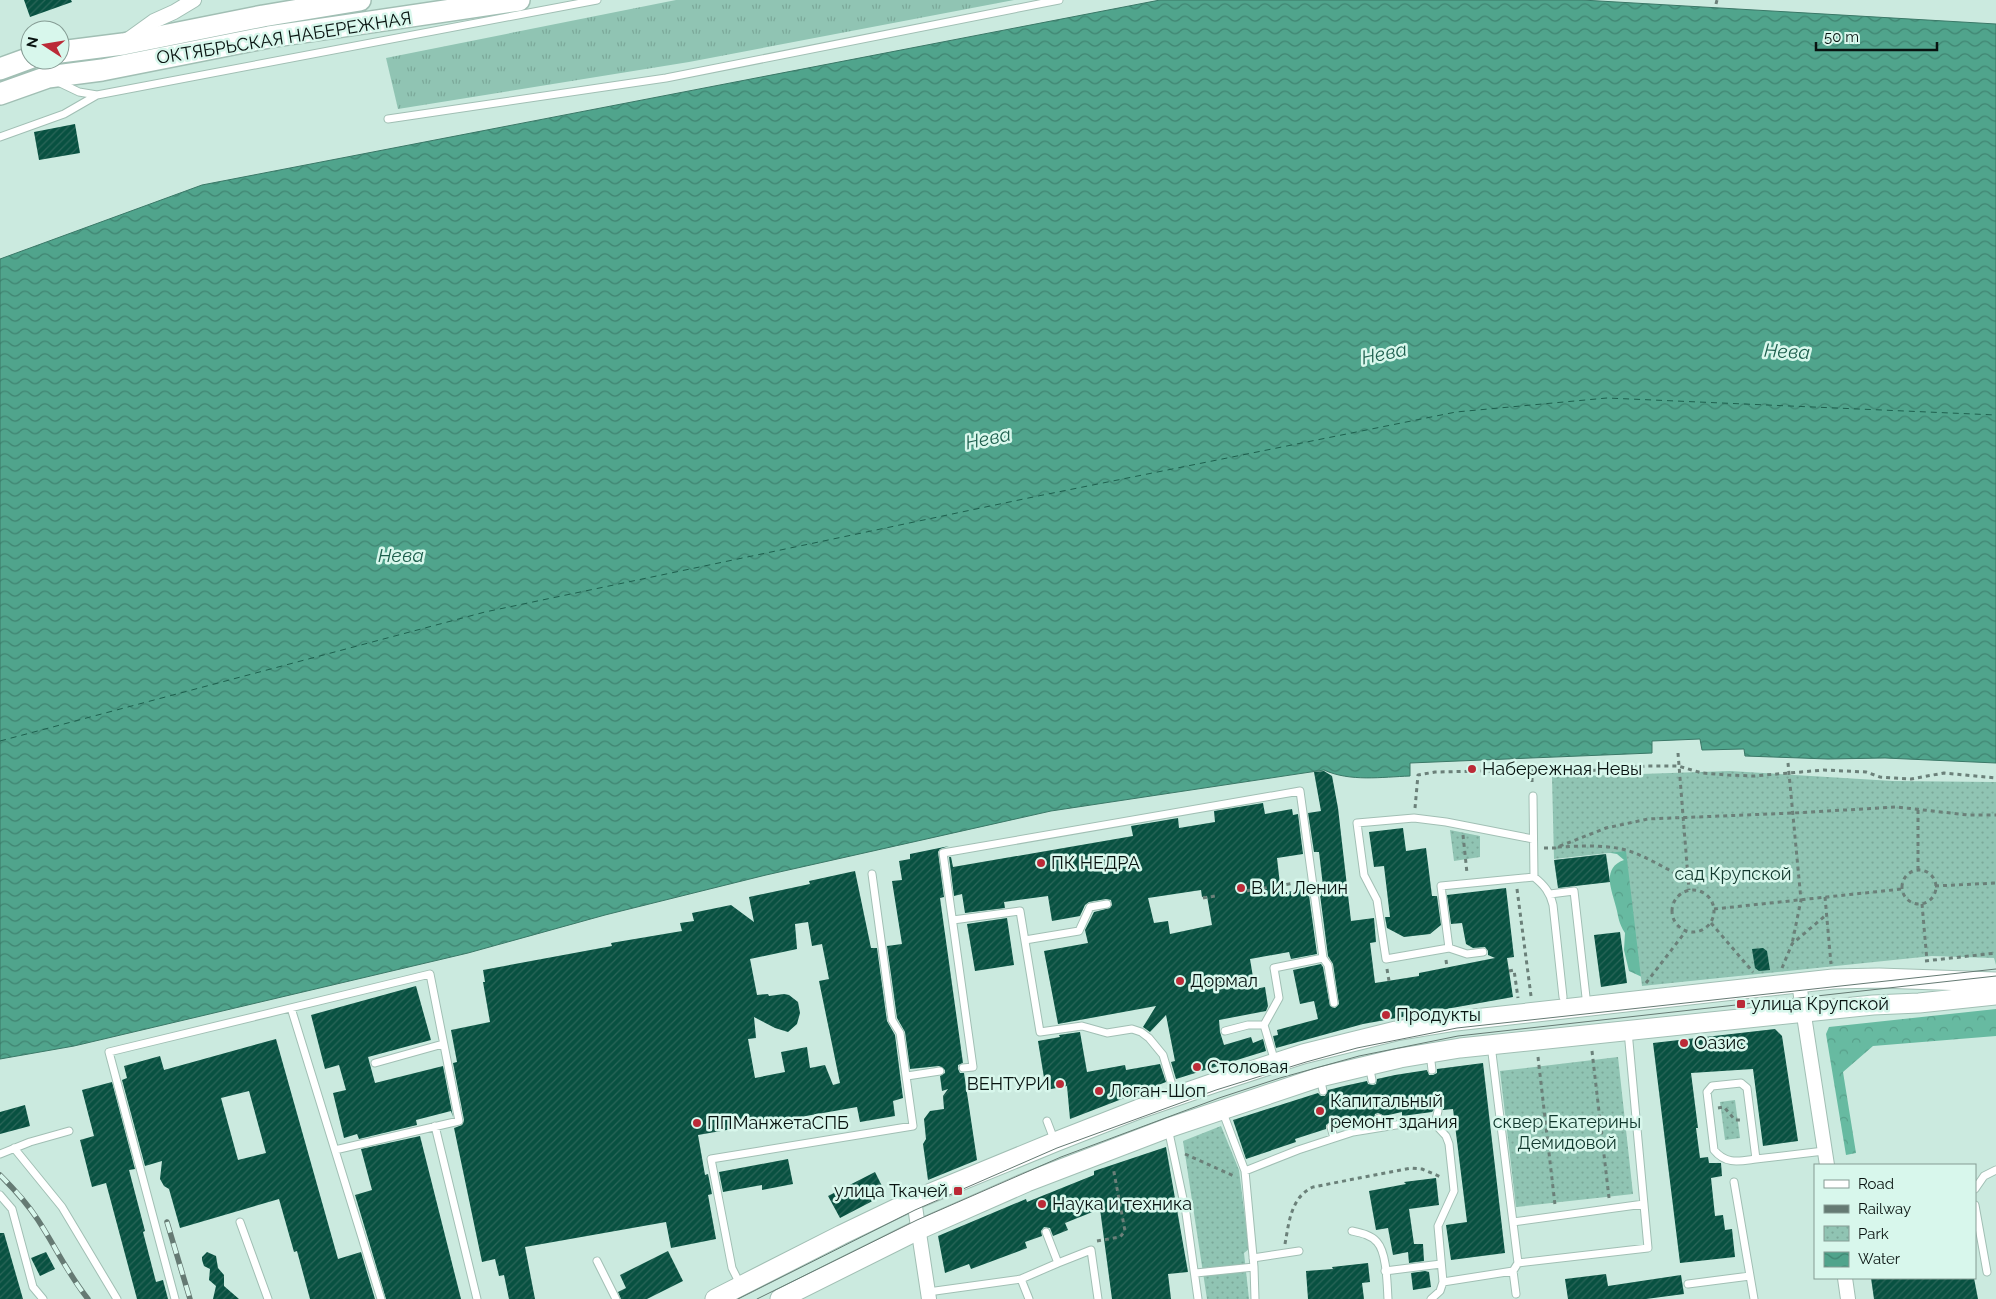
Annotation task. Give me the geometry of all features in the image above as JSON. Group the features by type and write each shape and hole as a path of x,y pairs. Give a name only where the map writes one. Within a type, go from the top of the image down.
{"main road":[{"name":"ОКТЯБРЬСКАЯ НАБЕРЕЖНАЯ","path":"70,51 123,44 263,16 360,0"},
{"name":"ОКТЯБРЬСКАЯ НАБЕРЕЖНАЯ","path":"0,94 48,77 102,70 269,37 519,0"},
{"path":"0,69 20,62"},
{"path":"715,1299 914,1200 1055,1142 1175,1096 1275,1062 1347,1043 1410,1029 1487,1017 1799,983 1858,978 1996,982"},
{"path":"780,1299 918,1230 1027,1182 1168,1128 1370,1072 1431,1061 1491,1045 1996,995"}],"street":[{"path":"123,44 154,21 194,0"},
{"path":"1799,983 1827,1164"},
{"path":"914,1200 929,1296"},
{"path":"1845,1279 1848,1299"}],"lane":[{"path":"0,137 64,114 97,95 597,0"},
{"path":"388,119 666,78 1059,0"},
{"path":"48,77 79,92 97,95"},
{"path":"964,1068 973,1067 943,853 1300,791 1323,958 1328,965 1334,1003"},
{"path":"1533,796 1534,877"},
{"path":"1483,952 1467,954 1449,948 1386,959 1377,900 1364,875 1357,823 1414,818 1533,839"},
{"path":"741,1286 732,1268 711,1159 913,1126 900,1034 892,1020 872,874"},
{"path":"1449,948 1441,886 1534,877 1544,885 1550,894 1553,905 1564,997"},
{"path":"1550,894 1574,891 1587,1006"},
{"path":"1025,940 1079,931 1090,908 1107,904"},
{"path":"952,920 1020,911 1040,1032 1082,1026 1107,1033 1132,1029 1141,1032 1149,1038 1163,1055 1175,1096"},
{"path":"1275,1062 1264,1025 1279,998 1274,968 1323,958"},
{"path":"175,1299 109,1052 430,974 459,1120 334,1150"},
{"path":"291,1008 381,1299"},
{"path":"1225,1031 1248,1025 1264,1025"},
{"path":"1518,1263 1648,1248 1628,1030"},
{"path":"375,1063 443,1044"},
{"path":"1491,1045 1518,1263 1513,1272 1516,1294"},
{"path":"907,1076 940,1071"},
{"path":"1756,1159 1747,1088 1741,1083 1712,1086 1707,1092 1714,1150 1720,1157 1732,1162 1824,1151"},
{"path":"1435,1124 1438,1111"},
{"path":"1226,1118 1245,1171 1255,1299"},
{"path":"1379,1118 1381,1127"},
{"path":"1047,1121 1055,1142"},
{"path":"1245,1171 1298,1150 1353,1132 1419,1123 1435,1124 1446,1136 1449,1144 1454,1191 1438,1226 1443,1282 1440,1291 1431,1299"},
{"path":"436,1126 477,1299"},
{"path":"1331,1127 1334,1138"},
{"path":"1168,1128 1186,1213 1196,1273 1198,1299"},
{"path":"0,1154 69,1130"},
{"path":"14,1148 62,1207 117,1299"},
{"path":"1976,1188 1984,1176 1996,1170"},
{"path":"1734,1182 1754,1299"},
{"path":"0,1195 12,1209 33,1287 42,1299"},
{"path":"1513,1222 1644,1204"},
{"path":"1976,1212 1986,1272"},
{"path":"240,1222 268,1299"},
{"path":"1352,1230 1367,1234 1376,1240 1382,1249 1388,1299"},
{"path":"1046,1232 1058,1263"},
{"path":"929,1296 1021,1279 1091,1250 1098,1299"},
{"path":"1253,1258 1299,1252"},
{"path":"597,1261 616,1299"},
{"path":"1385,1271 1441,1264"},
{"path":"1196,1273 1254,1267"},
{"path":"1443,1282 1513,1272"},
{"path":"1688,1284 1750,1276"},
{"path":"1021,1279 1029,1299"}],"path":[{"path":"1678,753 1688,890"},
{"path":"1779,976 1792,944 1801,900 1788,763"},
{"path":"1414,818 1418,775 1423,774 1532,770 1558,772 1678,766 1702,773 1754,776 1824,770 1866,772 1880,777 1911,779 1944,773 1996,778"},
{"path":"1555,848 1590,833 1628,822 1648,819 1793,814 1897,807 1968,815 1996,815"},
{"path":"1918,809 1918,870"},
{"path":"1462,825 1468,884"},
{"path":"1533,848 1574,846 1620,848 1688,879"},
{"path":"1918,870 1930,875 1935,886 1935,891 1930,899 1922,904 1908,901 1902,888 1905,878 1911,872 1918,870"},
{"path":"1516,879 1531,1000"},
{"path":"1239,892 1312,880"},
{"path":"1935,886 1996,883"},
{"path":"1714,909 1902,888"},
{"path":"1688,890 1697,890 1712,900 1714,909 1711,923 1700,932 1686,932 1674,922 1672,907 1680,894 1688,890"},
{"path":"1203,898 1215,896"},
{"path":"1825,897 1832,970"},
{"path":"1922,904 1926,960 1996,953"},
{"path":"1792,944 1827,915"},
{"path":"1711,923 1758,978"},
{"path":"1645,984 1686,932"},
{"path":"1509,971 1514,970 1519,1001"},
{"path":"1592,1051 1610,1209"},
{"path":"1538,1057 1556,1216"},
{"path":"1710,1109 1724,1107 1734,1120 1751,1118"},
{"path":"1183,1153 1242,1179"},
{"path":"1091,1250 1097,1241 1120,1237 1125,1231 1112,1162"},
{"path":"1284,1244 1289,1220 1297,1199 1304,1191 1313,1187 1411,1168 1432,1172 1445,1178"}],"green space":[{"path":"676,0 1014,0 689,62 398,109 386,58"},
{"name":"сад Крупской","path":"1730,771 1893,781 1996,782 1996,965 1994,958 1932,956 1642,986 1626,851 1554,859 1552,777"},
{"path":"1624,819 1642,977 1629,971 1624,950 1625,933 1620,923 1611,887 1610,874 1612,868 1624,860 1617,854 1605,852"},
{"path":"1450,830 1480,836 1480,857 1454,861"},
{"path":"1996,1009 1996,1036 1873,1046 1843,1072 1856,1153 1846,1155 1826,1034 1829,1027"},
{"name":"сквер Екатерины Демидовой","path":"1618,1057 1633,1194 1516,1207 1500,1071"},
{"path":"1735,1100 1740,1138 1725,1140 1720,1102"},
{"path":"1221,1126 1239,1170 1249,1249 1244,1253 1249,1299 1207,1299 1183,1141"}],"water":[{"name":"Нева","path":"1160,0 1582,0 1996,24 1996,763 1885,758 1828,759 1745,756 1744,749 1702,750 1700,739 1652,741 1652,753 1410,763 1410,776 1355,777 1334,774 1324,770 1051,811 766,875 605,915 468,953 74,1046 0,1059 0,259 202,185"}],"building":[{"path":"24,0 71,0 72,2 30,17"},
{"path":"75,124 80,153 39,160 34,132"},
{"path":"1324,771 1332,776 1338,808 1351,921 1374,918 1376,942 1370,943 1375,983 1419,976 1419,973 1495,958 1488,955 1485,947 1473,948 1466,944 1462,923 1451,924 1447,895 1506,888 1514,957 1507,958 1513,997 1363,1024 1276,1048 1273,1036 1278,1035 1277,1030 1318,1019 1314,1001 1300,1004 1293,970 1321,964 1330,1006 1335,1008 1339,1004 1333,964 1328,956 1319,887 1323,886 1319,852 1314,852 1308,813 1321,811 1314,772"},
{"path":"1263,803 1265,814 1292,809 1293,815 1298,814 1303,854 1277,858 1281,893 1308,888 1317,954 1291,959 1289,952 1250,959 1255,989 1265,987 1268,1006 1266,1011 1219,1020 1224,1045 1251,1037 1253,1043 1263,1039 1266,1051 1176,1079 1171,1062 1175,1061 1166,1015 1150,1032 1143,1027 1156,1006 1058,1024 1044,951 1088,943 1085,930 1094,912 1110,908 1112,905 1111,900 1089,902 1085,905 1080,916 1052,921 1048,896 1004,902 1005,908 965,913 962,894 954,896 949,857 951,857 953,867 1133,836 1131,826 1178,818 1179,828 1215,822 1214,811","holes":["1201,890 1202,897 1207,896 1212,925 1170,934 1168,921 1154,923 1148,898"]},
{"path":"1403,828 1406,851 1426,848 1432,896 1437,896 1441,925 1430,934 1404,937 1387,928 1385,917 1390,917 1384,866 1374,867 1369,832"},
{"path":"949,846 940,849 938,852 944,897 940,898 963,1063 958,1065 958,1069 960,1073 964,1073 977,1160 928,1180 923,1144 926,1139 924,1119 930,1111 944,1109 943,1096 948,1089 942,1091 940,1076 945,1073 945,1070 939,1066 910,1069 905,1032 897,1018 887,946 902,944 892,881 902,880 899,861 910,859 910,854"},
{"path":"1606,854 1610,882 1558,888 1554,860"},
{"path":"855,871 871,948 877,948 887,1021 895,1035 903,1098 893,1101 895,1116 860,1122 857,1107 698,1135 705,1175 708,1174 712,1194 708,1195 716,1239 671,1248 666,1222 525,1247 535,1299 509,1299 504,1275 499,1276 495,1259 482,1262 454,1128 462,1125 464,1120 453,1063 457,1062 451,1030 490,1022 483,982 485,982 483,970 612,946 611,943 682,931 680,923 694,921 692,913 731,905 754,922 749,897 810,884 809,881","holes":["808,922 812,946 822,944 829,979 819,981 840,1083 833,1085 825,1065 810,1068 807,1047 781,1052 785,1072 755,1078 748,1039 756,1038 754,1017 775,1028 788,1032 797,1024 800,1013 798,1002 789,995 757,995 750,959 797,949 795,924"]},
{"path":"1007,918 1014,965 975,971 967,924"},
{"path":"1620,932 1627,983 1601,987 1594,935"},
{"path":"1763,948 1767,951 1770,970 1759,971 1755,968 1752,949"},
{"path":"416,986 431,1040 368,1057 375,1083 443,1066 453,1117 451,1111 416,1120 417,1125 359,1139 357,1134 344,1138 333,1093 346,1090 339,1065 325,1069 311,1015"},
{"path":"1775,1029 1782,1036 1798,1141 1763,1146 1753,1069 1691,1073 1700,1158 1708,1157 1709,1163 1721,1163 1722,1176 1711,1178 1715,1216 1723,1215 1725,1230 1732,1229 1735,1257 1680,1263 1653,1043"},
{"path":"1080,1032 1087,1072 1125,1065 1126,1070 1160,1064 1166,1082 1070,1119 1067,1086 1046,1090 1038,1041"},
{"path":"276,1039 338,1259 361,1252 375,1299 310,1299 297,1251 294,1252 279,1199 180,1228 169,1189 164,1186 160,1179 162,1161 145,1166 122,1080 127,1078 124,1066 160,1056 164,1070","holes":["249,1091 266,1153 238,1160 221,1098"]},
{"path":"1483,1063 1505,1253 1451,1260 1446,1225 1467,1222 1453,1109 1443,1110 1437,1106 1432,1112 1402,1116 1402,1112 1384,1116 1378,1113 1375,1114 1374,1119 1351,1124 1350,1121 1336,1126 1330,1122 1326,1125 1326,1129 1295,1139 1296,1142 1246,1159 1233,1120 1318,1093 1321,1096 1325,1096 1328,1090 1344,1086 1367,1081 1368,1084 1373,1085 1376,1084 1377,1079 1395,1075 1427,1070 1429,1075 1433,1075 1437,1073 1437,1069"},
{"path":"112,1082 135,1169 129,1170 145,1231 143,1232 156,1282 163,1280 168,1299 137,1299 106,1183 92,1187 80,1140 94,1136 82,1090"},
{"path":"25,1105 30,1126 0,1134 0,1112"},
{"path":"420,1136 461,1299 386,1299 355,1195 372,1190 361,1149"},
{"path":"1166,1147 1188,1272 1168,1274 1171,1299 1112,1299 1100,1209 1065,1223 1068,1230 1053,1236 1050,1228 1044,1227 1041,1231 1042,1236 1025,1242 1027,1248 971,1269 969,1264 945,1273 938,1236 1026,1199 1027,1202 1094,1175 1094,1171"},
{"path":"788,1159 793,1184 762,1190 762,1185 723,1192 719,1172"},
{"path":"875,1172 886,1194 840,1218 828,1196"},
{"path":"1436,1178 1439,1205 1409,1209 1414,1244 1423,1244 1424,1261 1409,1263 1408,1252 1393,1255 1388,1228 1376,1230 1369,1191 1406,1184 1404,1182"},
{"path":"0,1233 4,1233 23,1299 0,1299"},
{"path":"668,1251 683,1281 647,1299 621,1299 618,1292 626,1288 620,1275"},
{"path":"46,1252 55,1269 40,1276 31,1258"},
{"path":"207,1252 216,1256 218,1268 224,1275 224,1286 239,1299 213,1299 216,1286 209,1280 210,1269 204,1266 202,1260 202,1257"},
{"path":"1368,1263 1370,1282 1362,1283 1364,1299 1308,1299 1306,1271"},
{"path":"1429,1272 1431,1287 1413,1290 1411,1273"},
{"path":"1606,1274 1608,1286 1681,1275 1684,1294 1646,1299 1568,1299 1565,1279"},
{"path":"1871,1279 1974,1279 1978,1299 1874,1299"}],"ferry route":[{"path":"0,741 485,612 1038,496 1456,412 1607,398 1996,415"}],"tram line":[{"path":"738,1299 915,1210 1057,1148 1216,1090 1357,1048 1457,1028 1996,969"},
{"path":"757,1299 917,1220 1061,1157 1219,1098 1280,1078 1359,1056 1458,1036 1996,976"}],"railway":[{"path":"0,1175 34,1214 74,1280 88,1299"},
{"path":"167,1222 190,1299"}],"place":[{"name":"Набережная Невы","path":"1472,769"},
{"name":"ПК НЕДРА","path":"1041,863"},
{"name":"В. И. Ленин","path":"1241,888"},
{"name":"Дормал","path":"1180,981"},
{"name":"улица Крупской","path":"1741,1004"},
{"name":"Продукты","path":"1386,1015"},
{"name":"Оазис","path":"1684,1043"},
{"name":"Столовая","path":"1197,1067"},
{"name":"ВЕНТУРИ","path":"1060,1084"},
{"name":"Логан-Шоп","path":"1099,1091"},
{"name":"Капитальный ремонт здания","path":"1320,1111"},
{"name":"ППМанжетаСПБ","path":"697,1123"},
{"name":"улица Ткачей","path":"958,1191"},
{"name":"Наука и техника","path":"1042,1204"}]}
